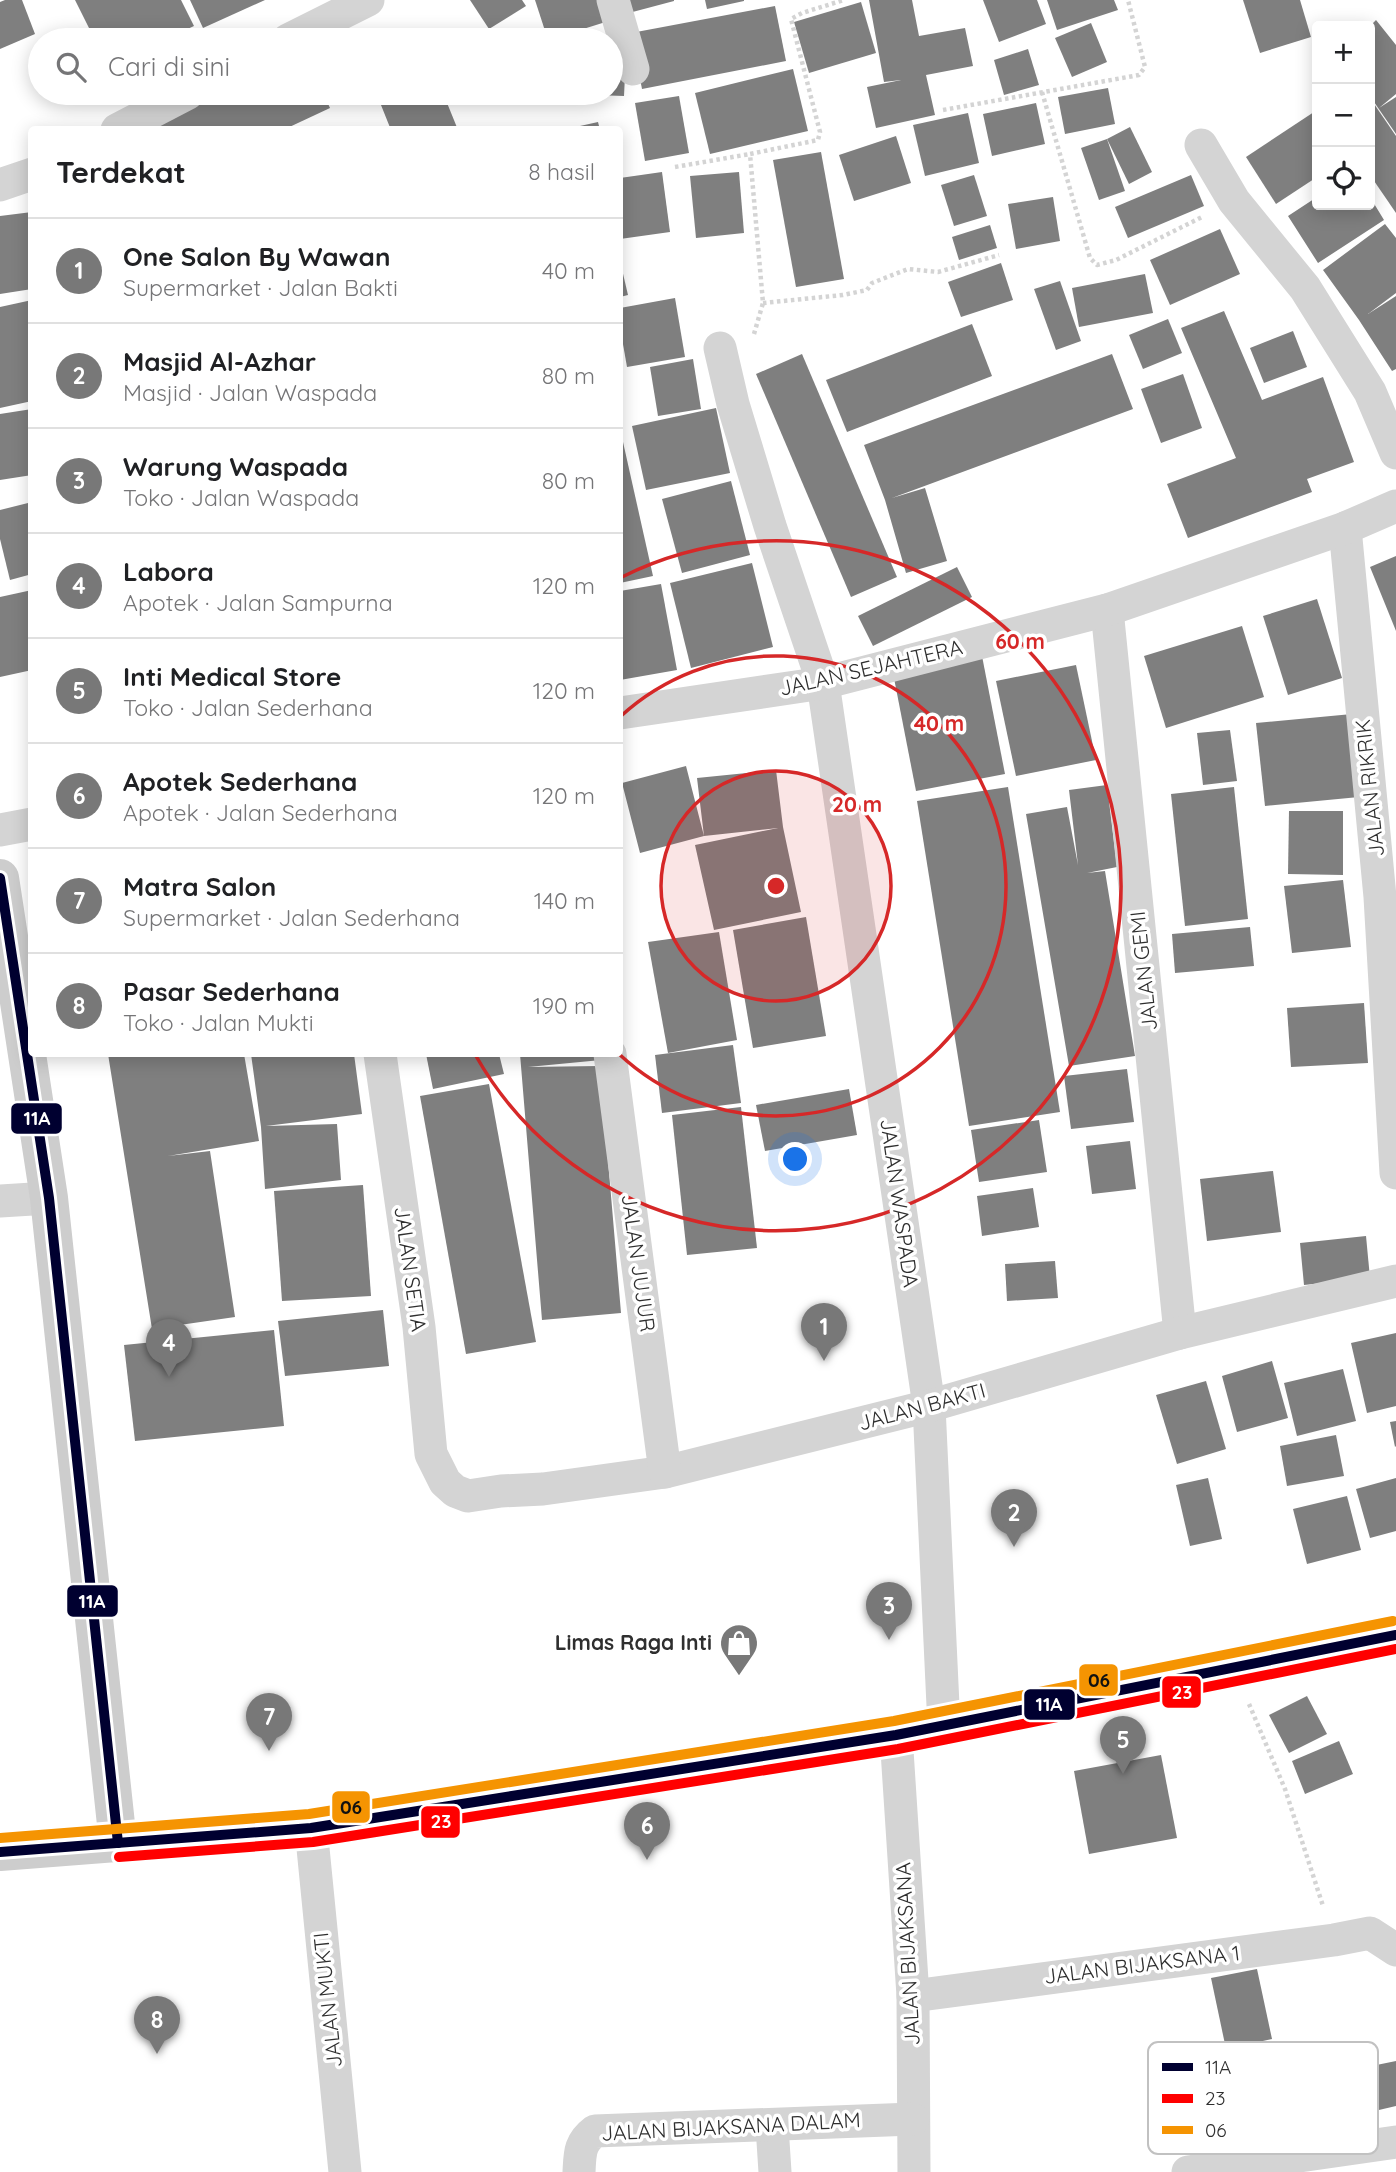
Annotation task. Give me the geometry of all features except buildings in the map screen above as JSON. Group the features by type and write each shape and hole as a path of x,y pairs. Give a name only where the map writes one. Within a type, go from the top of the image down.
{"main road":[{"path":"0,878 49,1198 118,1843"},
{"path":"0,1852 311,1828 944,1727 1396,1635"}],"street":[{"path":"312,28 368,0"},
{"path":"613,0 621,28"},
{"path":"623,34 633,69"},
{"path":"125,126 165,105"},
{"path":"1201,145 1234,201 1305,288 1370,392 1396,452"},
{"path":"0,185 28,175"},
{"name":"JALAN WASPADA","path":"735,344 733,404 770,526 823,683 929,1406 944,1727"},
{"name":"JALAN SEJAHTERA","path":"623,713 823,683 1107,610 1345,528 1396,506"},
{"name":"JALAN RIKRIK","path":"1345,528 1380,897 1396,1173"},
{"name":"JALAN GEMI","path":"1107,610 1180,1333"},
{"path":"0,830 28,825"},
{"name":"JALAN SETIA","path":"380,1057 419,1327 432,1454 445,1482"},
{"name":"JALAN JUJUR","path":"610,1057 665,1472"},
{"path":"0,1201 49,1198"},
{"name":"JALAN BAKTI","path":"445,1482 455,1491 468,1496 543,1489 665,1472 929,1406 1180,1333 1396,1281"},
{"name":"JALAN BIJAKSANA","path":"897,1735 913,1996 914,2172"},
{"name":"JALAN MUKTI","path":"311,1828 345,2172"},
{"name":"JALAN BIJAKSANA 1","path":"913,1996 1334,1940 1383,1941"},
{"name":"JALAN BIJAKSANA DALAM","path":"579,2172 581,2146 585,2138 594,2131 913,2119"},
{"path":"772,2126 775,2172"},
{"path":"1378,2145 1396,2142"},
{"path":"1188,2172 1313,2154"}],"path":[{"path":"675,167 818,139 820,132 791,19 844,0"},
{"path":"943,110 1139,75 1145,67 1128,0"},
{"path":"1042,92 1090,258 1097,265 1116,260 1234,201"},
{"path":"735,344 756,331 763,303 750,154"},
{"path":"763,303 843,295 867,290 872,283 908,269 939,272 999,255"},
{"path":"1232,1670 1262,1731 1285,1789 1334,1940"}],"transit line":[{"name":"11A","path":"0,878 49,1198 118,1843"},
{"name":"06","path":"0,1838 309,1814 894,1721 1393,1621"},
{"name":"11A","path":"0,1852 311,1828 896,1735 1396,1635"},
{"name":"23","path":"119,1857 313,1842 898,1749 1396,1649"}],"place":[{"name":"One Salon By Wawan","path":"824,1361"},
{"name":"Labora","path":"169,1377"},
{"name":"Masjid Al-Azhar","path":"1014,1547"},
{"name":"Warung Waspada","path":"889,1640"},
{"name":"Limas Raga Inti","path":"739,1677"},
{"name":"Matra Salon","path":"269,1751"},
{"name":"Inti Medical Store","path":"1123,1774"},
{"name":"Apotek Sederhana","path":"647,1860"},
{"name":"Pasar Sederhana","path":"157,2054"}]}
